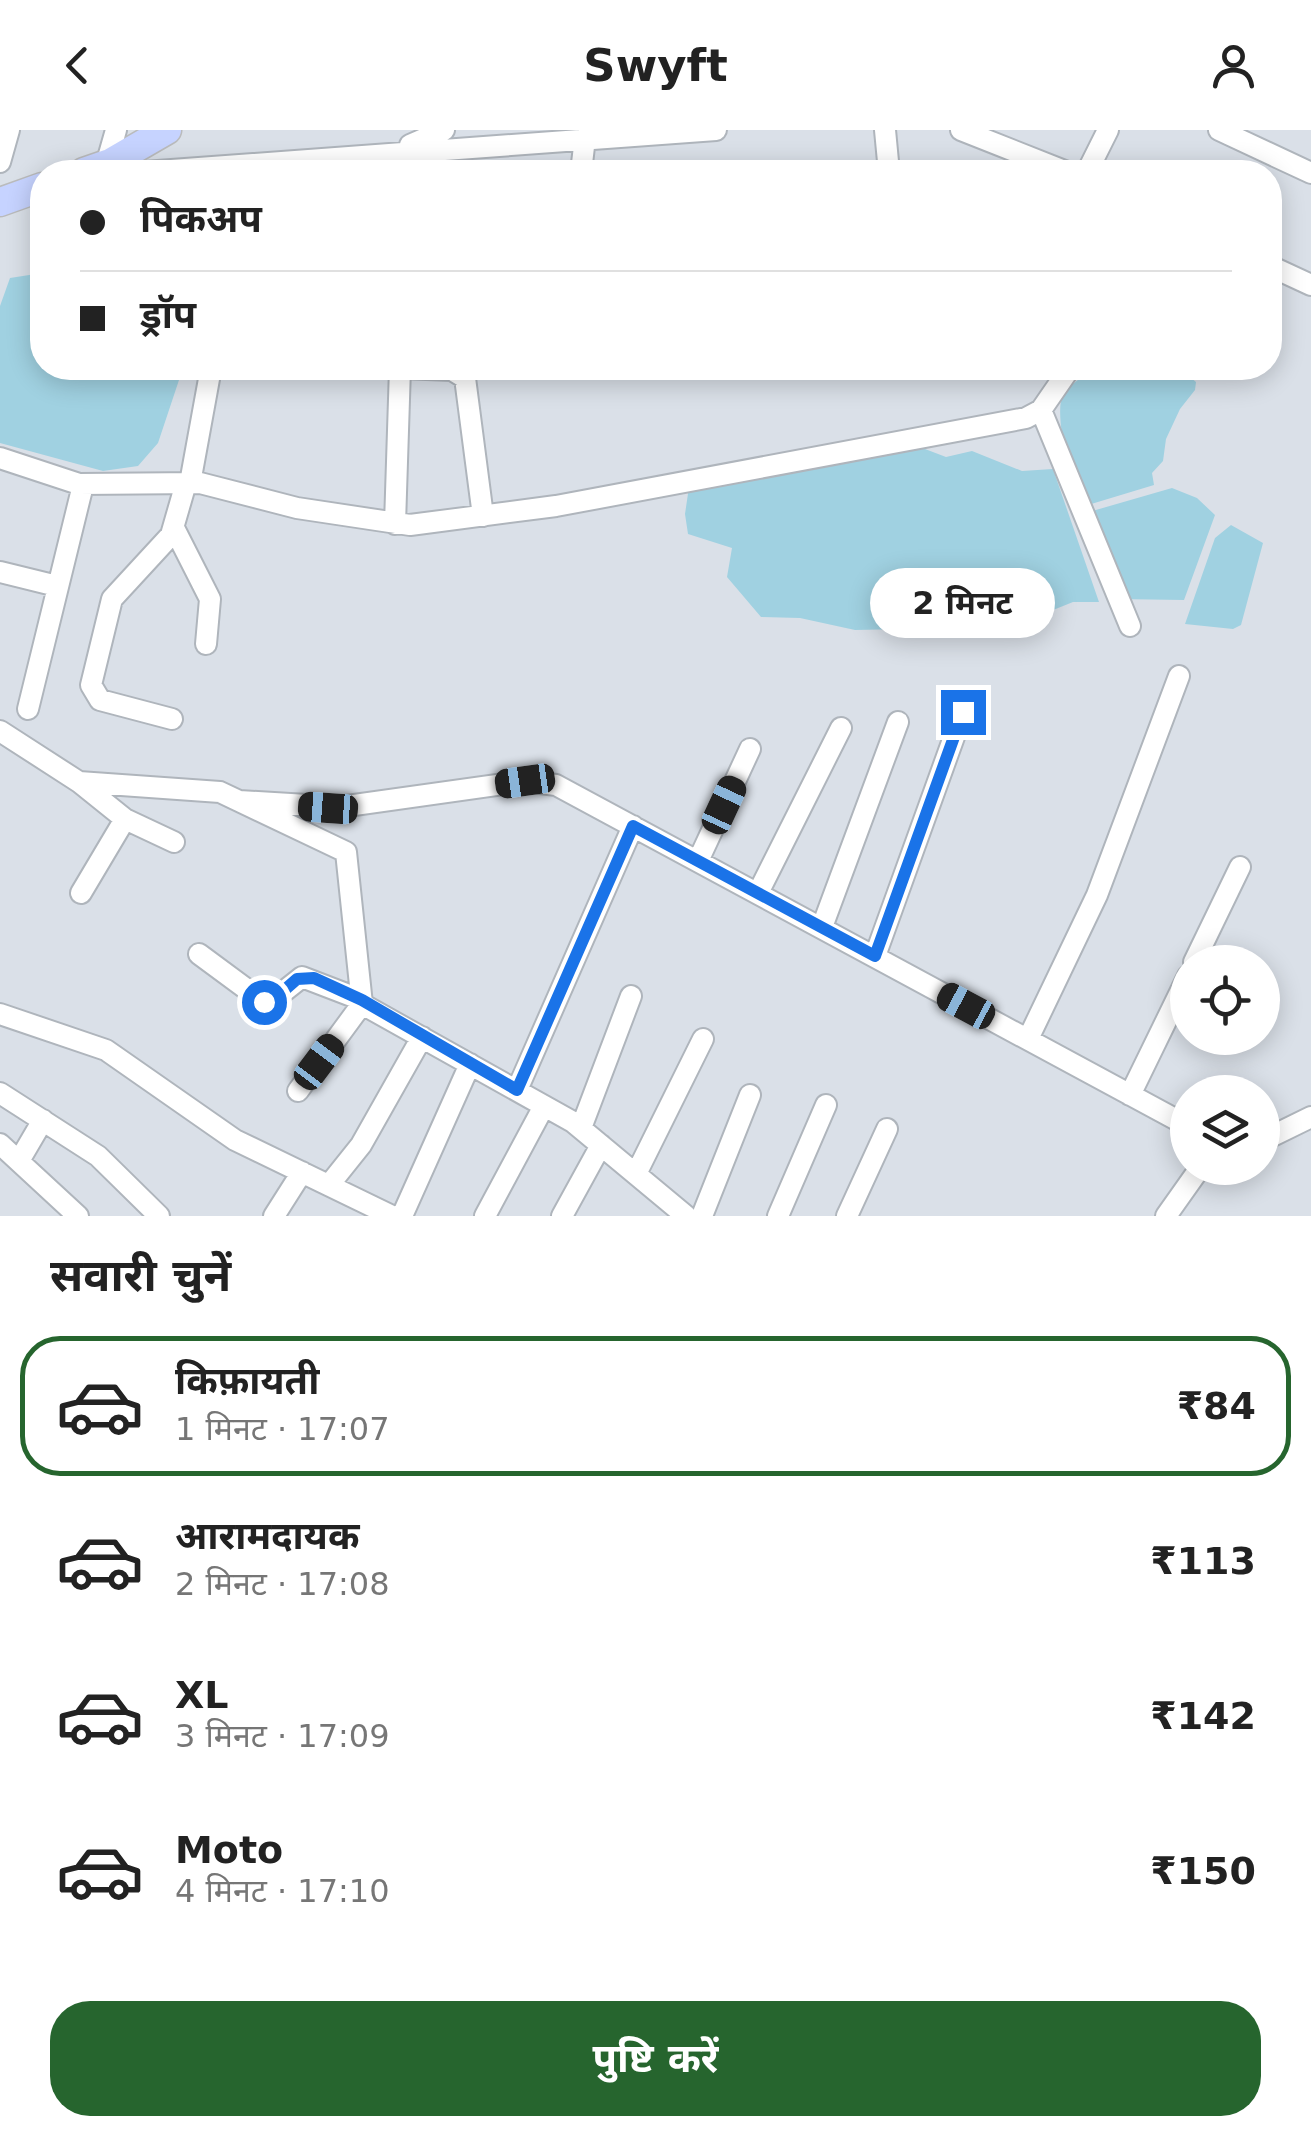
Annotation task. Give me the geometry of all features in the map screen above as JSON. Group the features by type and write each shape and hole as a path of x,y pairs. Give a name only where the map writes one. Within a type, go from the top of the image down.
{"highway":[{"path":"120,160 161,133"},
{"path":"0,202 30,191"}],"street":[{"path":"0,162 9,130"},
{"path":"110,160 116,130"},
{"path":"384,154 444,130"},
{"path":"325,160 716,130"},
{"path":"885,130 888,160"},
{"path":"961,130 1037,160"},
{"path":"1093,160 1108,130"},
{"path":"1219,130 1311,173"},
{"path":"582,160 584,138"},
{"path":"1282,272 1311,285"},
{"path":"172,719 100,700 90,684 112,599 174,528 188,483 209,380"},
{"path":"396,524 400,380"},
{"path":"465,380 483,516"},
{"path":"0,458 82,484 188,483 396,524 483,516 1026,418 1041,410 1062,380"},
{"path":"1041,410 1130,626"},
{"path":"28,709 82,484"},
{"path":"174,528 210,599 206,644"},
{"path":"0,572 57,586"},
{"path":"1028,1039 1097,895 1179,676"},
{"path":"875,956 963,712"},
{"path":"822,927 898,722"},
{"path":"758,892 841,728"},
{"path":"0,731 80,782 125,819 174,842"},
{"path":"698,861 750,749"},
{"path":"239,801 340,807 535,780 556,786 1170,1116"},
{"path":"80,782 220,792 346,852 362,1002 298,1090"},
{"path":"81,893 125,819"},
{"path":"517,1090 633,826"},
{"path":"1202,945 1240,867"},
{"path":"199,954 264,1002 273,1000 302,977 362,1002 581,1128 686,1216"},
{"path":"581,1128 631,996"},
{"path":"1130,1095 1170,1013"},
{"path":"0,1014 106,1050 225,1133 392,1216"},
{"path":"329,1185 361,1145 422,1038"},
{"path":"636,1174 703,1039"},
{"path":"402,1216 470,1064"},
{"path":"0,1093 98,1156 159,1216"},
{"path":"702,1216 750,1095"},
{"path":"778,1216 826,1105"},
{"path":"485,1216 544,1106"},
{"path":"1280,1132 1311,1116"},
{"path":"20,1160 43,1120"},
{"path":"847,1216 888,1130"},
{"path":"0,1144 78,1216"},
{"path":"562,1216 601,1145"},
{"path":"274,1216 302,1172"},
{"path":"1166,1216 1188,1185"}],"water":[{"path":"30,275 30,380 179,380 158,443 138,466 103,471 0,443 0,306 10,278"},
{"path":"1078,380 1196,382 1166,439 1163,461 1152,473 1154,485 1078,508 1060,417 1063,395"},
{"path":"875,449 925,449 946,457 972,451 1022,471 1053,469 1099,602 1073,602 1011,627 1012,604 1002,585 960,611 903,629 855,630 800,618 761,617 727,577 732,548 688,534 685,514 689,487"},
{"path":"1172,488 1197,498 1215,515 1184,600 1115,599 1082,514"},
{"path":"1231,525 1263,543 1241,625 1233,629 1185,624 1215,538"}],"route":[{"path":"264,1002 273,1000 297,979 314,978 362,1000 362,1004 517,1090 633,826 875,956 963,712"}]}
